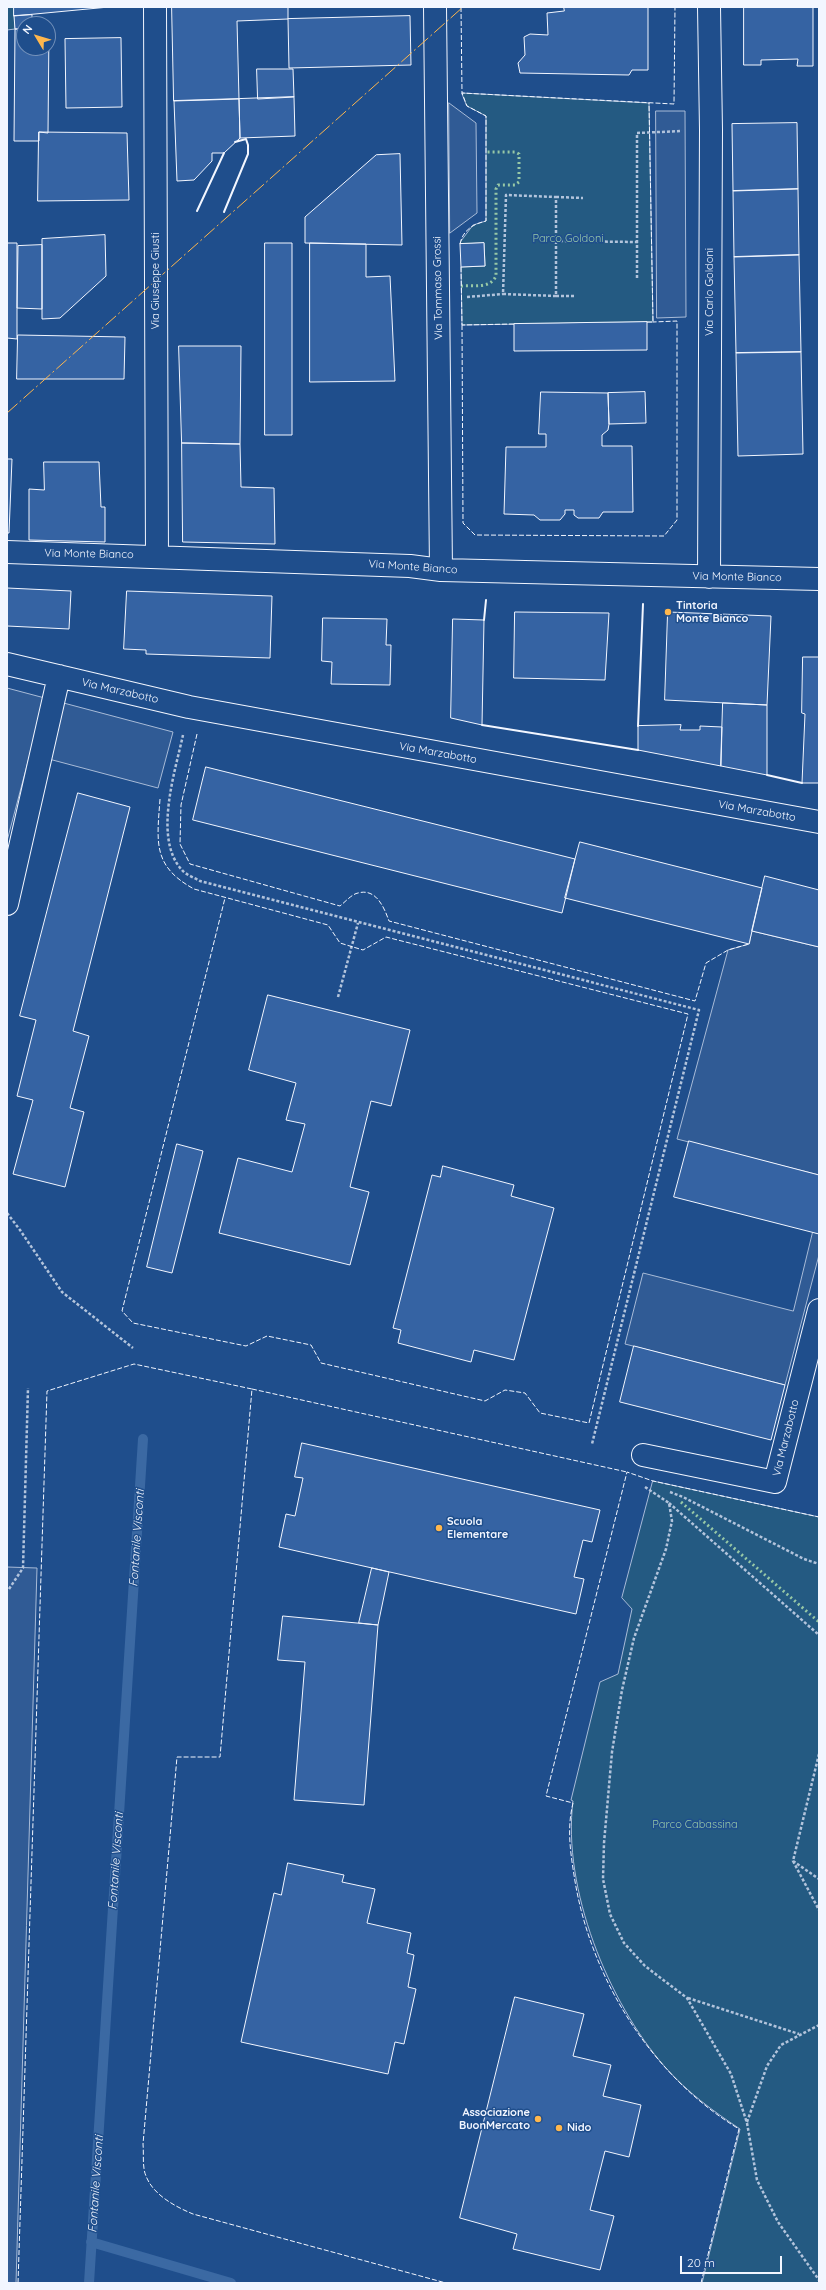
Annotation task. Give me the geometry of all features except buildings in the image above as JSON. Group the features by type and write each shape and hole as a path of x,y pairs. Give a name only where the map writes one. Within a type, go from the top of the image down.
{"street":[{"name":"Via Giuseppe Giusti","path":"155,7 157,556"},
{"name":"Via Tommaso Grossi","path":"435,7 441,570"},
{"name":"Via Carlo Goldoni","path":"709,7 711,130 709,577"},
{"name":"Via Monte Bianco","path":"7,552 157,556 410,566 441,570 819,579"},
{"name":"Via Marzabotto","path":"7,664 189,707 819,822"},
{"path":"7,904 59,676"},
{"name":"Via Marzabotto","path":"643,1455 775,1482 819,1310"}],"path":[{"path":"637,278 637,132 711,130"},
{"path":"502,294 506,195 583,198"},
{"path":"556,197 556,296"},
{"path":"556,241 638,242"},
{"path":"438,299 502,294 576,296"},
{"path":"189,707 167,818 170,850 182,871 200,881 699,1010 592,1444"},
{"path":"338,997 358,923"},
{"path":"7,1213 62,1292 133,1348"},
{"path":"9,1589 23,1568 28,1388"},
{"path":"650,1485 643,1484 669,1503 819,1635"},
{"path":"663,1490 683,1497 804,1559 819,1564"},
{"path":"669,1503 672,1521 666,1549 634,1638 622,1690 612,1752 604,1843 603,1879 610,1914 624,1943 645,1966 687,1998 800,2034"},
{"path":"819,1754 793,1861 819,1910"},
{"path":"793,1861 819,1879"},
{"path":"687,1998 731,2074 747,2123 757,2180 778,2222 819,2280"},
{"path":"747,2123 767,2066 781,2045 819,2025"}],"green space":[{"path":"7,7 14,7 15,29 7,30"},
{"name":"Parco Goldoni","path":"462,93 649,103 653,322 462,325 461,267 485,266 484,243 460,244 473,225 486,221 486,116 467,106"},
{"name":"Parco Cabassina","path":"653,1481 819,1517 819,2283 702,2283 740,2129 710,2108 682,2085 665,2067 644,2040 625,2010 608,1977 582,1906 575,1870 571,1835 573,1801 571,1800 600,1682 618,1674 632,1609 622,1598"}],"shaded area":[{"path":"449,103 476,123 477,213 450,233"},
{"path":"656,111 685,111 686,317 657,318"},
{"path":"7,688 173,732 158,788 30,754 7,841"},
{"path":"752,931 819,947 819,1175 677,1139 728,950 749,944"},
{"path":"813,1232 819,1234 819,1255 785,1385 625,1344 643,1273 793,1311"},
{"path":"7,1567 37,1568 16,2283 7,2283"}],"waterway":[{"name":"Fontanile Visconti","path":"89,2283 143,1439"},
{"path":"91,2242 231,2283"}],"hedge":[{"path":"461,286 486,285 496,276 496,189 498,185 515,185 519,182 519,154 515,152 486,152"},
{"path":"681,1502 819,1622"}],"fence":[{"path":"461,7 462,93"},
{"path":"460,244 461,239 469,228 486,221 486,116 467,106 462,93 674,104 675,7"},
{"path":"647,322 653,322 649,103"},
{"path":"461,267 462,325 514,324"},
{"path":"462,325 463,523 475,535 664,536 677,520 677,321 653,322"},
{"path":"197,734 181,805 180,844 190,864 340,906 351,896 364,892 370,893 382,905 389,921 695,1001 706,963 728,950 749,944"},
{"path":"160,799 158,828 160,852 164,862 171,871 180,880 194,889 328,925 340,943 363,950 386,937 688,1014 589,1423 540,1413 525,1393 505,1390 485,1401 321,1363 311,1345 267,1336 246,1346 133,1323 122,1311 225,898"},
{"path":"18,2283 47,1391 134,1364 252,1389 220,1757 177,1757 143,2144 146,2176 149,2183 159,2195 179,2208 193,2214 446,2283"},
{"path":"252,1389 627,1472"},
{"path":"701,2283 739,2129 707,2107 678,2081 652,2052 629,2020 610,1986 594,1950 582,1913 570,1848 570,1821 573,1803 546,1796 627,1472 653,1481 819,1517"}],"wall":[{"path":"224,212 248,154 246,139 235,142"},
{"path":"197,211 224,153"},
{"path":"484,620 486,600"},
{"path":"638,726 643,604"},
{"path":"482,725 638,750"},
{"path":"767,775 802,783"}],"power":[{"path":"7,413 463,7"}],"place":[{"name":"Tintoria Monte Bianco","path":"668,612"},
{"name":"Scuola Elementare","path":"439,1528"},
{"name":"Associazione BuonMercato","path":"538,2119"},
{"name":"Nido","path":"559,2128"}]}
